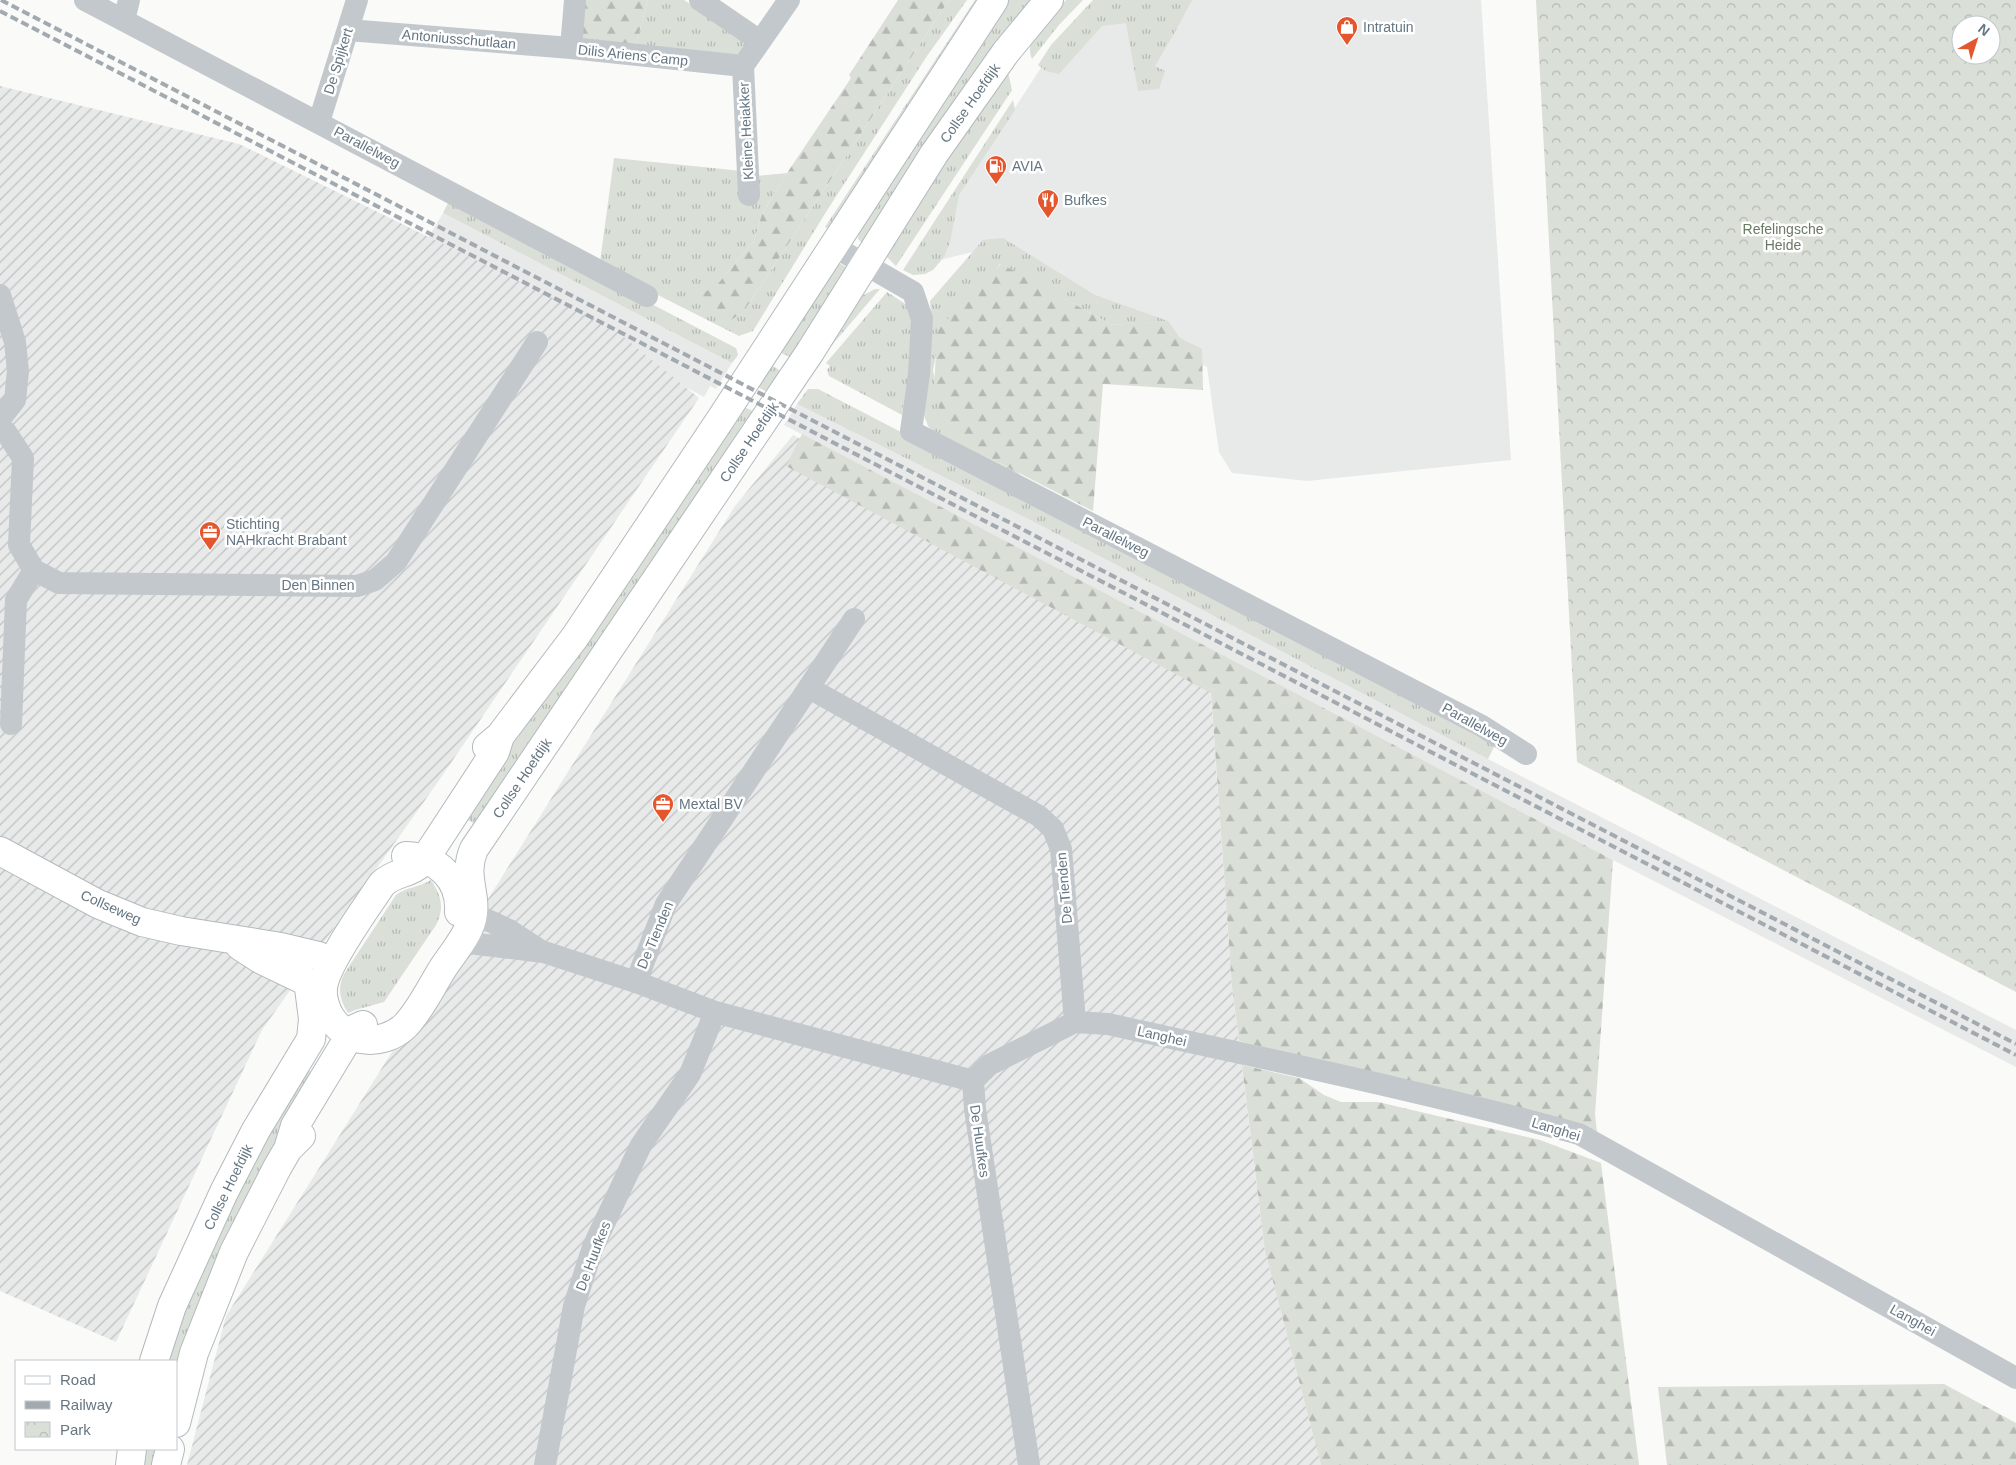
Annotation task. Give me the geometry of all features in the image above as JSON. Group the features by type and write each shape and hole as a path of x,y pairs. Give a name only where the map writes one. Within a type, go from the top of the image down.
{"main road":[{"path":"316,986 324,980 331,963 382,884 392,876 417,868 418,858 495,752 500,736 575,637 722,417 994,0"},
{"name":"Collse Hoefdijk","path":"467,901 469,860 474,849 750,442 866,265 934,154 1006,52 1050,2"},
{"name":"Collseweg","path":"0,851 98,904 128,917 181,931 258,943 320,956"},
{"path":"397,858 418,858 437,864 449,875 456,890 467,901 470,925 406,1024 390,1036 380,1039 356,1038 341,1030 328,1013 316,986 313,968 380,866 397,858"},
{"path":"178,1415 194,1353 234,1252 254,1209 288,1149 306,1132 356,1038 358,1026 387,1019 404,1005 467,901"},
{"name":"Collseweg","path":"231,940 260,959 316,986"},
{"name":"Collse Hoefdijk","path":"154,1360 172,1306 224,1192 256,1130 311,1039 316,986"},
{"path":"130,1465 132,1450"},
{"path":"166,1465 170,1450"}],"street":[{"name":"Parallelweg","path":"85,0 126,10 319,122 647,296"},
{"name":"De Spijkert","path":"319,122 357,0"},
{"name":"Dilis Ariens Camp","path":"575,0 570,48 744,66"},
{"path":"700,0 760,41"},
{"path":"744,66 789,0"},
{"name":"Antoniusschutlaan","path":"348,30 570,48"},
{"name":"Kleine Heiakker","path":"744,66 750,195"},
{"name":"Parallelweg","path":"833,246 913,292 922,320 919,374 912,431 1482,726 1526,754"},
{"path":"0,295 14,342 18,371 15,400 0,419"},
{"name":"Den Binnen","path":"34,570 58,583 357,586 375,580 396,562 537,342"},
{"path":"0,429 6,432 23,458 19,545 34,570 16,600 11,724"},
{"name":"De Tienden","path":"636,982 666,904 854,618"},
{"name":"De Tienden","path":"809,688 1040,816 1053,830 1061,849 1075,1022"},
{"path":"467,901 508,930 544,952"},
{"path":"460,942 544,952 636,982 715,1012 973,1081 989,1065 1075,1022"},
{"name":"De Huufkes","path":"545,1465 574,1306 593,1247 641,1145 690,1074 715,1012"},
{"name":"Langhei","path":"1075,1022 1108,1024 1305,1067 1504,1113 1579,1134 2016,1378"},
{"name":"De Huufkes","path":"973,1081 978,1129 1029,1465"}],"shaded area":[{"path":"1104,0 1481,0 1511,460 1307,481 1232,473 1219,452 1207,367 985,249 911,267 1050,54"},
{"path":"0,86 239,144 610,326 699,398 440,779 262,1030 116,1342 0,1291"},
{"path":"443,213 732,363 716,389 710,386 704,397 424,245"},
{"path":"797,404 1034,522 1488,759 2016,1030 2016,1067 1613,860 784,425"},
{"path":"793,435 1208,655 1232,987 1265,1251 1321,1465 187,1465 226,1316 735,506"}],"green space":[{"path":"581,0 648,0 635,48 585,42 579,35"},
{"path":"648,0 684,0 744,40 746,48 739,57 635,48"},
{"path":"898,0 949,0 744,311 731,320 699,295 716,286 754,241 762,214 787,173 851,78 849,75"},
{"path":"949,0 967,0 927,56 826,212 753,331 739,336 654,293 600,262 614,158 742,171 756,176 787,173 762,214 754,241 716,286 744,311"},
{"path":"975,0 988,0 835,233 825,227"},
{"path":"1002,0 1034,0 869,249 858,239 859,232 897,174"},
{"path":"1066,0 1083,0 1059,25 1032,59 1031,43 1035,35 1047,19"},
{"path":"1093,0 1192,0 1155,66 1165,71 1159,89 1138,91 1126,23 1102,26 1059,74 1046,71 1038,65 1051,45"},
{"name":"Refelingsche Heide","path":"1536,0 2016,0 2016,992 1577,762"},
{"path":"1008,72 1012,90 896,266 885,255 885,246"},
{"path":"1013,100 1015,110 959,195 950,242 944,257 933,270 925,274 913,275 903,270"},
{"path":"450,199 736,348 738,355 732,363 443,213"},
{"path":"1003,238 1095,295 1168,321 1112,325 1000,264 936,355 933,370 943,418 986,456 1019,473 1016,479 935,433 928,426 924,415 931,313 930,301 983,240"},
{"path":"836,264 841,264 855,273 790,357 779,352"},
{"path":"1001,264 1112,325 1168,321 1180,338 1202,349 1203,390 1103,384 1093,511 986,456 959,435 943,418 934,392 937,330"},
{"path":"875,289 880,289 820,359 860,297"},
{"path":"887,292 907,305 917,321 902,415 829,376 827,370 830,366 826,363"},
{"path":"771,365 781,371 767,392 756,386"},
{"path":"808,389 818,389 1497,741 1488,759 1034,522 797,404"},
{"path":"744,407 755,412 479,827 461,815"},
{"path":"802,434 1613,860 1595,1114 1597,1133 1239,1041 1232,987 1211,693 786,466"},
{"path":"431,880 441,902 439,919 436,925 384,1002 348,1013 340,994 344,974 396,895"},
{"path":"1242,1065 1299,1078 1324,1095 1341,1102 1378,1102 1540,1140 1601,1163 1639,1465 1321,1465 1265,1251"},
{"path":"307,1070 314,1073 233,1228 202,1295 178,1387 178,1360 162,1360 221,1209"},
{"path":"1944,1384 2016,1423 2016,1465 1667,1465 1658,1387"},
{"path":"140,1450 163,1450 159,1465 137,1465"}],"railway":[{"path":"1,0 2016,1044"},
{"path":"0,11 2016,1055"}],"place":[{"name":"Intratuin","path":"1347,46"},
{"name":"AVIA","path":"996,185"},
{"name":"Bufkes","path":"1048,219"},
{"name":"Stichting NAHkracht Brabant","path":"210,551"},
{"name":"Mextal BV","path":"663,823"}]}
